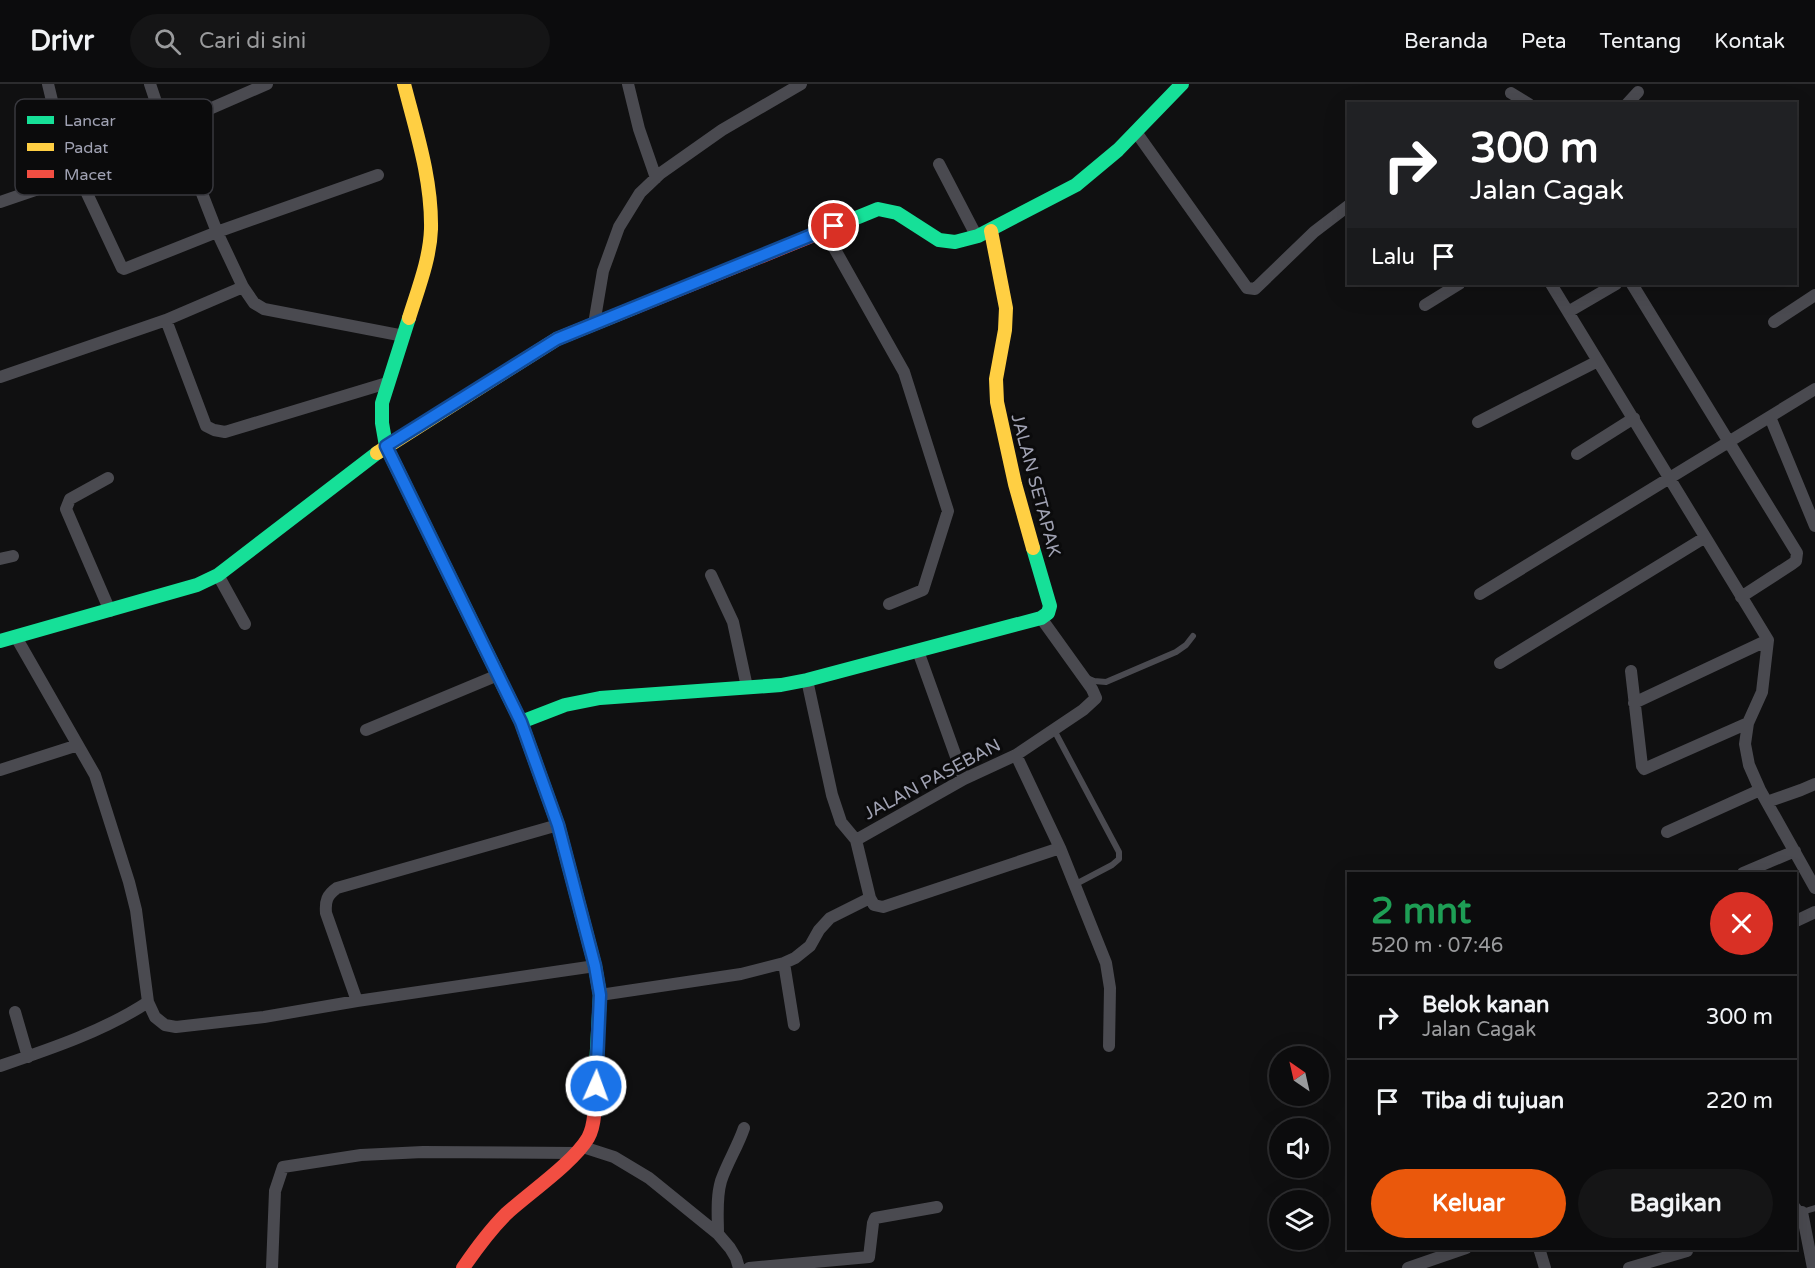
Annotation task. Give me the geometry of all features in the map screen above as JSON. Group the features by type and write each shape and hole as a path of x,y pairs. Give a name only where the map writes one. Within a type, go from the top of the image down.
{"street":[{"path":"48,84 52,99"},
{"path":"150,84 157,99"},
{"path":"213,108 267,84"},
{"path":"404,84 426,167 431,229 425,266 382,403 382,423 386,446 521,722 558,825 595,966 600,995 594,1113 589,1137 579,1150 505,1215 463,1268"},
{"path":"628,84 639,129 656,178"},
{"path":"594,324 603,271 619,226 639,193 722,130 801,84"},
{"path":"0,641 197,585 218,575 386,446 557,339 878,209 884,208 901,215 938,240 948,242 977,237 991,231 1076,185 1112,156 1182,84"},
{"path":"1629,102 1638,92"},
{"path":"1511,93 1526,102"},
{"path":"1136,132 1247,288 1255,289 1314,232 1347,207"},
{"path":"939,164 977,237"},
{"path":"88,195 122,268 378,175"},
{"path":"0,202 21,195"},
{"path":"200,195 243,287 254,303 264,309 404,336"},
{"path":"824,230 904,372 948,511 923,590 889,604"},
{"name":"JALAN SETAPAK","path":"991,231 1006,308 1005,330 996,379 996,402 1015,484 1050,606 1048,613 1041,618"},
{"path":"1425,305 1457,285"},
{"path":"1552,285 1768,640 1762,692 1748,723 1746,755 1752,775 1815,888"},
{"path":"1568,312 1614,285"},
{"path":"1633,285 1797,553 1796,561 1741,597"},
{"path":"0,377 166,320 243,287"},
{"path":"1774,322 1815,295"},
{"path":"166,320 206,426 214,430 225,432 387,382"},
{"path":"1478,422 1598,361"},
{"path":"1480,594 1815,389"},
{"path":"1770,417 1815,526"},
{"path":"1577,454 1634,418"},
{"path":"108,478 70,499 66,509 110,611"},
{"path":"1500,663 1704,538"},
{"path":"711,574 733,622 747,687"},
{"path":"218,575 244,624"},
{"path":"521,722 565,705 600,698 781,685 807,680 1041,618"},
{"name":"JALAN PASEBAN","path":"870,898 856,840 963,779 1016,755 1083,710 1095,698 1092,689 1041,618"},
{"path":"16,638 95,775 136,910 148,1002 155,1017 165,1025 176,1026 264,1017 595,966"},
{"path":"1634,704 1768,640"},
{"path":"918,651 963,779"},
{"path":"1631,671 1644,769 1748,723"},
{"path":"366,730 498,675"},
{"path":"807,680 832,795 841,822 856,840"},
{"path":"0,770 78,745"},
{"name":"JALAN PASEBAN","path":"1016,755 1060,848 1106,963 1110,988 1109,1046"},
{"path":"1767,802 1815,784"},
{"path":"1667,832 1760,790"},
{"path":"357,1001 326,913 325,902 329,894 337,888 558,825"},
{"path":"600,995 741,974 784,963 795,958 810,946 819,930 830,918 870,898 874,905 883,907 1060,848"},
{"path":"1745,872 1795,850"},
{"path":"1797,921 1815,912"},
{"path":"784,963 794,1025"},
{"path":"0,1066 128,1015 148,1002"},
{"path":"15,1012 28,1056"},
{"path":"718,1234 717,1203 722,1181 736,1152 744,1128"},
{"path":"272,1268 275,1191 283,1167 361,1155 579,1150 614,1157 649,1178 718,1234 730,1248 739,1268"},
{"path":"749,1268 869,1263 875,1218 936,1207"},
{"path":"1799,1208 1813,1268"},
{"path":"1408,1268 1460,1250"},
{"path":"1540,1250 1545,1268"},
{"path":"1629,1268 1687,1251"}],"lane":[{"path":"1081,675 1094,681 1106,682 1176,652 1193,636"},
{"path":"1054,730 1119,852 1119,859 1112,866 1074,885"},
{"path":"1799,1208 1815,1208"}],"traffic: fast":[{"path":"829,229 878,209 897,213 939,240 955,242 978,236 1076,185 1118,150 1182,84"},
{"path":"409,318 382,403 382,423 386,446 521,722 558,825 595,966 600,995 595,1084"},
{"path":"0,641 197,585 218,575 377,453"},
{"path":"521,722 565,705 600,698 781,685 807,680 1041,618 1048,613 1050,606 1033,548"}],"traffic: slow":[{"path":"404,84 422,155 431,210 428,251 409,318"},
{"path":"991,231 1006,308 1005,330 996,379 997,402 1015,484 1033,548"},
{"path":"377,453 557,339 636,307"}],"traffic: jam":[{"path":"636,307 829,229"},
{"path":"463,1268 500,1220 581,1148 591,1132 594,1119 595,1084"}],"route":[{"path":"596,1086 600,995 595,966 558,825 521,722 386,446 557,339 834,226"}]}
